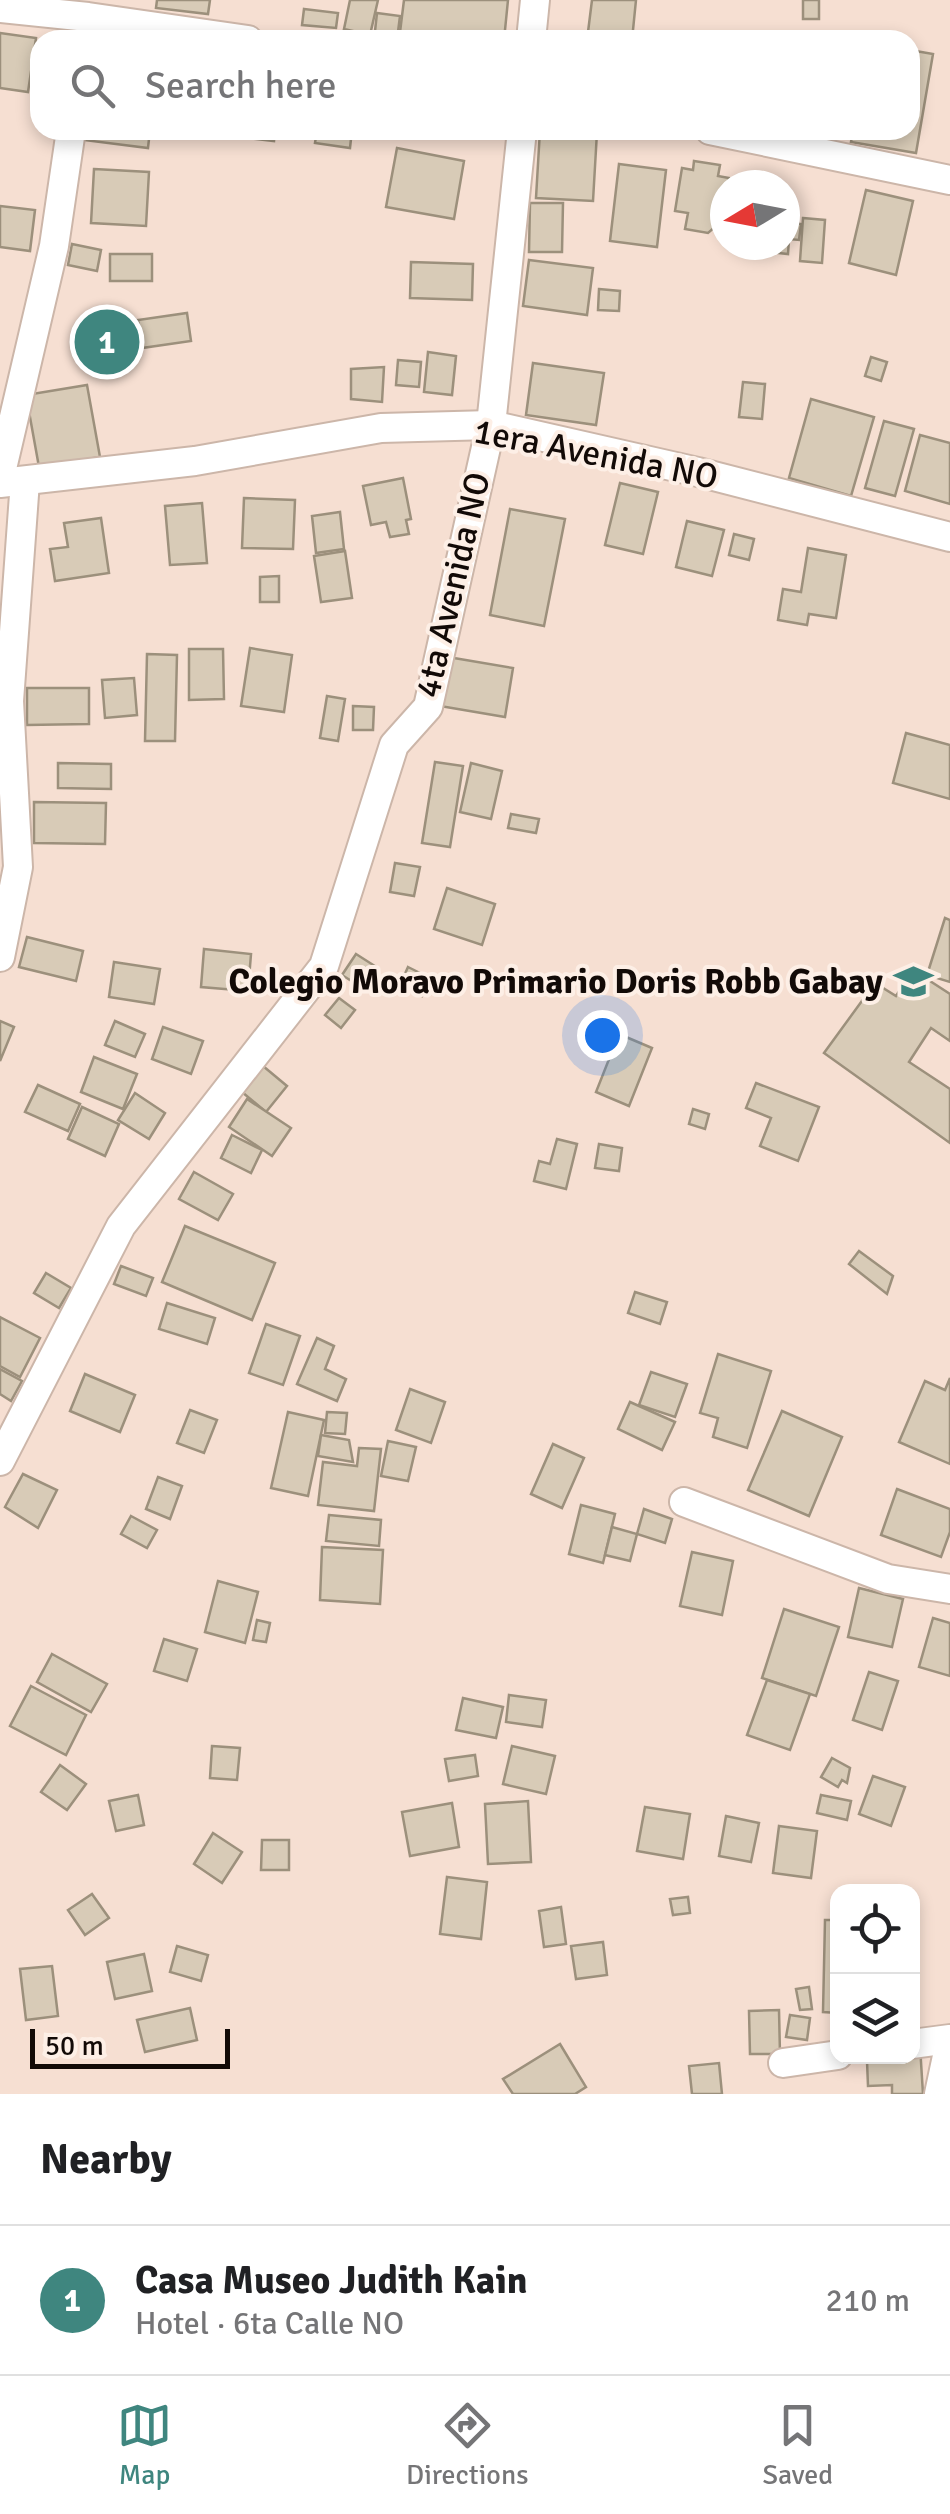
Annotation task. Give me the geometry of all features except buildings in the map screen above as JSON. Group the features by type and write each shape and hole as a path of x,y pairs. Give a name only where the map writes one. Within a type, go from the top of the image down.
{"street":[{"path":"532,30 535,0"},
{"path":"0,8 171,30"},
{"path":"0,956 18,868 9,701 8,480 54,246 70,140"},
{"name":"4ta Avenida NO","path":"0,1461 120,1226 324,966 394,745 428,706 491,425 521,140"},
{"path":"758,140 950,180"},
{"name":"1era Avenida NO","path":"8,480 195,461 381,428 491,425 698,472 950,537"},
{"path":"684,1502 888,1579 950,1590"},
{"path":"920,2043 950,2040 939,2094"},
{"path":"783,2063 830,2056"}],"place":[{"name":"Casa Museo Judith Kain","path":"107,342"},
{"name":"Colegio Moravo Primario Doris Robb Gabay","path":"913,981"}]}
